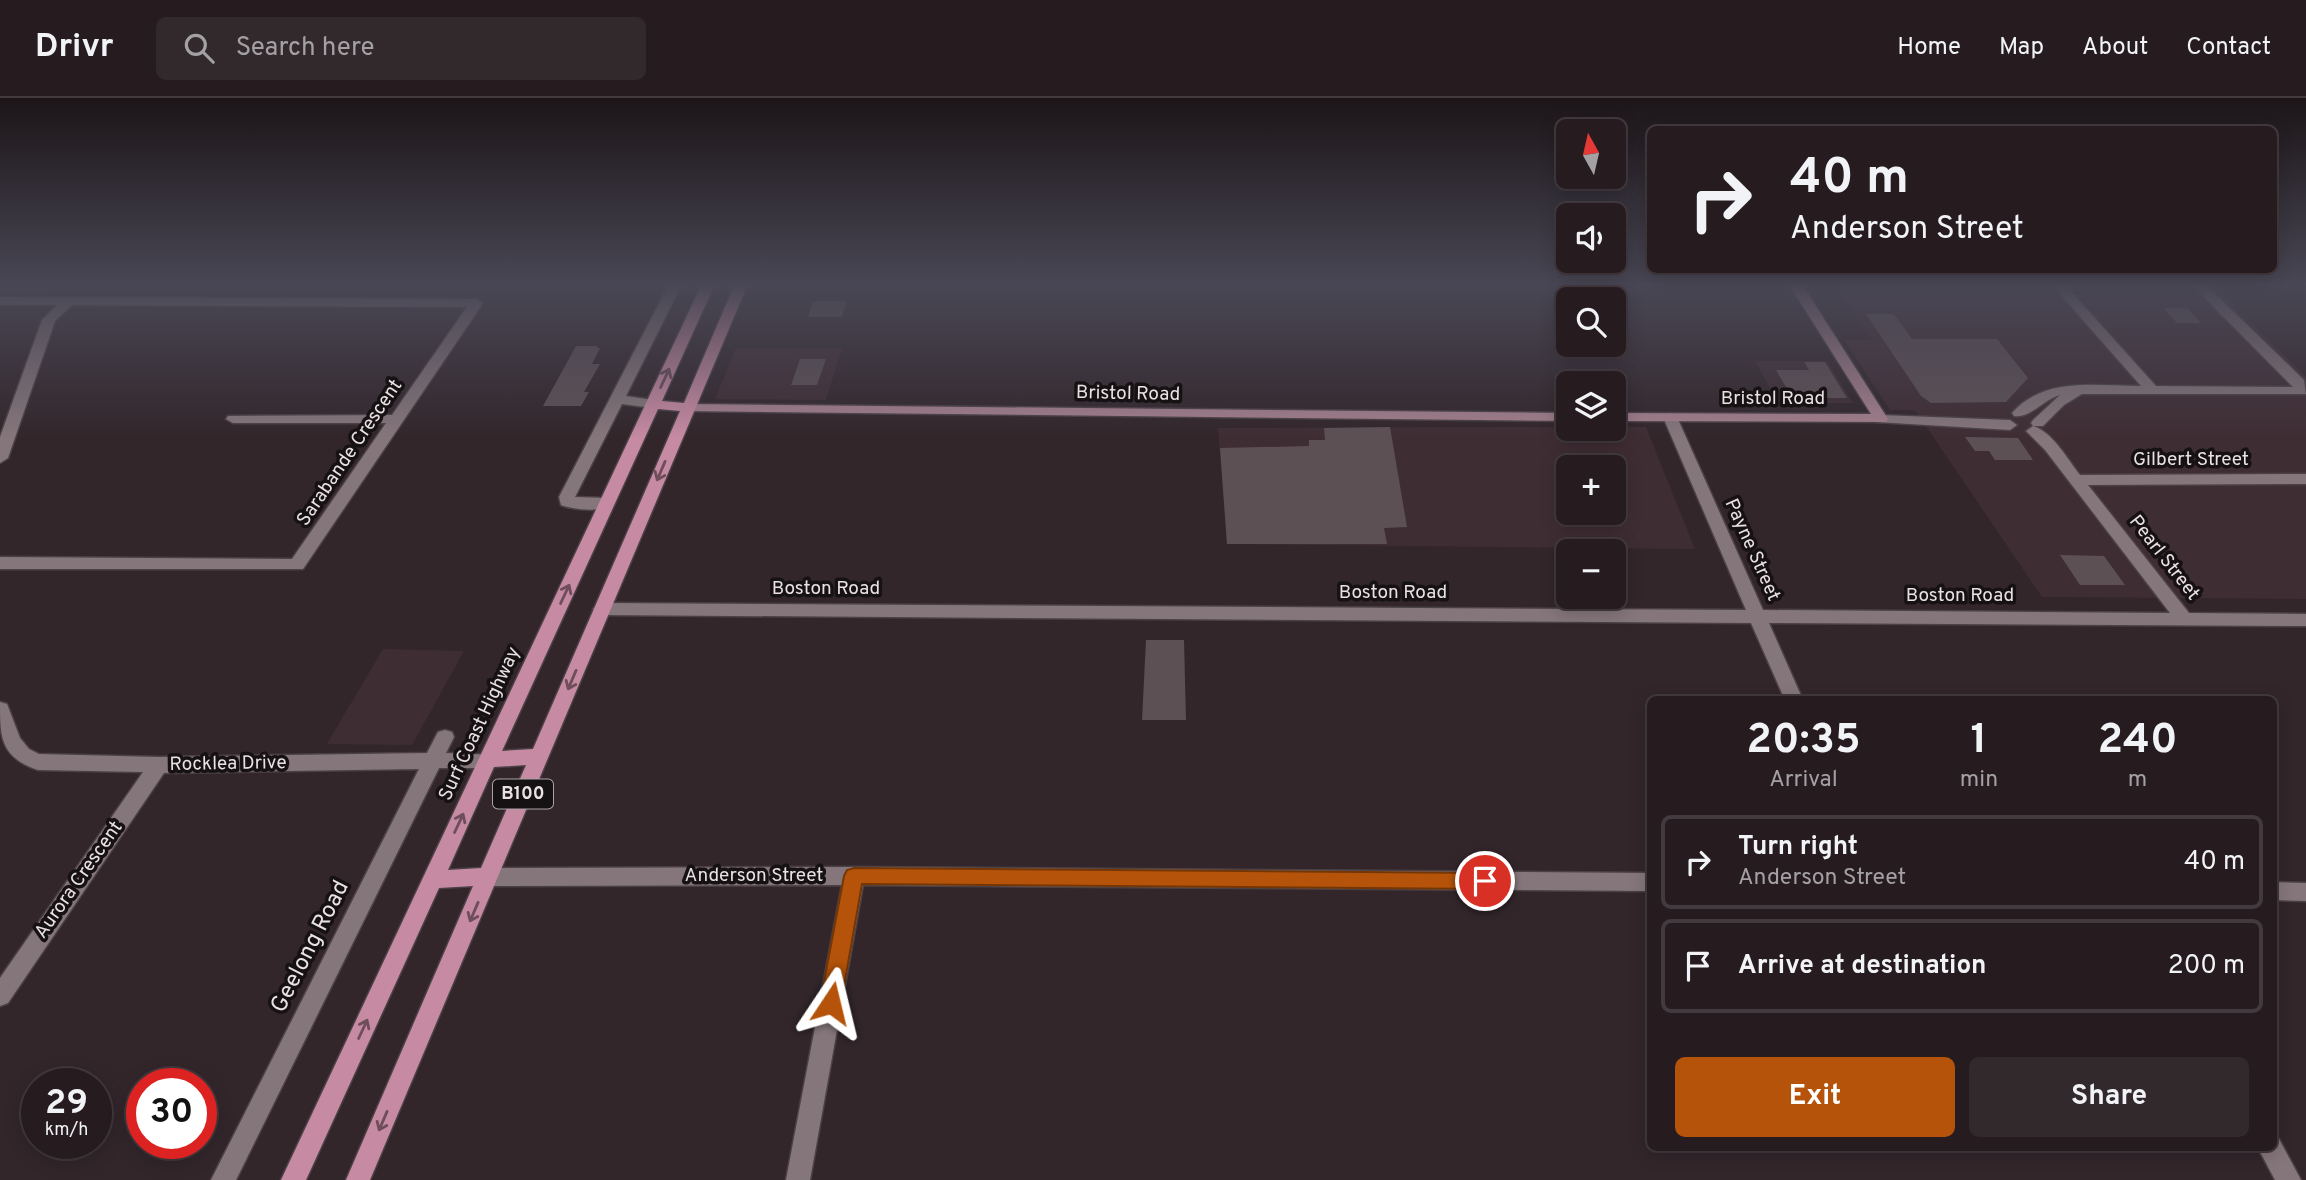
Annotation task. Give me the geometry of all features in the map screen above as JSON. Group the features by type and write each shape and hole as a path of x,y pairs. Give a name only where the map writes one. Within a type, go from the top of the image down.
{"main road":[{"name":"Surf Coast Highway","path":"293,1180 684,336"},
{"name":"B100","path":"358,1180 719,336"},
{"path":"653,404 688,408"},
{"path":"488,760 540,756"},
{"path":"434,879 489,877"}],"street":[{"path":"0,458 43,336"},
{"name":"Sarabande Crescent","path":"0,564 297,565 453,336"},
{"path":"606,503 572,503 567,501 567,496 649,336"},
{"path":"1828,336 1881,419"},
{"path":"2104,336 2153,391"},
{"path":"2013,417 2046,394 2057,391 2301,391 2299,383 2251,336"},
{"path":"2035,427 2047,417 2060,399 2099,391"},
{"path":"616,400 653,404"},
{"name":"Bristol Road","path":"688,408 1556,416"},
{"name":"Pearl Street","path":"2013,417 2029,416 2183,618 2306,620"},
{"name":"Bristol Road","path":"1626,417 1933,420 2013,417"},
{"name":"Payne Street","path":"1671,417 1792,696"},
{"path":"233,419 396,419"},
{"name":"Gilbert Street","path":"2077,480 2306,479"},
{"name":"Boston Road","path":"602,609 2183,618"},
{"name":"Rocklea Drive","path":"0,709 17,751 24,758 38,762 159,765 488,760"},
{"name":"Geelong Road","path":"223,1180 445,737"},
{"name":"Aurora Crescent","path":"0,996 159,765"},
{"path":"798,1180 854,876"},
{"name":"Anderson Street","path":"489,877 854,876 1647,882"},
{"path":"2277,891 2306,892"},
{"path":"2272,1151 2289,1180"}],"shaded area":[{"path":"1870,336 2265,336 2306,377 2306,599 2042,597 1915,410 1890,410 1844,340 1872,340"},
{"path":"736,348 842,348 826,400 715,399"},
{"path":"1755,361 1827,361 1853,403 1778,403"},
{"path":"1556,427 1556,441 1626,441 1626,427 1646,427 1695,549 1626,548 1626,539 1556,539 1556,548 1227,544 1218,428"},
{"path":"383,649 464,651 412,745 327,744"}],"building":[{"path":"1881,336 1997,339 2028,378 2006,402 1931,403 1921,396"},
{"path":"576,346 600,348 592,364 600,364 584,392 589,392 581,406 543,406"},
{"path":"800,359 826,359 817,385 791,385"},
{"path":"1804,362 1825,362 1847,398 1790,394 1776,370 1809,370"},
{"path":"1390,427 1407,527 1384,528 1387,544 1227,544 1220,448 1309,446 1309,440 1325,440 1324,428"},
{"path":"1965,437 2018,438 2033,460 1995,460 1989,451 1975,451"},
{"path":"2060,555 2104,556 2125,585 2080,585"},
{"path":"1146,640 1184,640 1186,720 1142,720"}],"route":[{"path":"831,1003 854,876 1485,881"}]}
